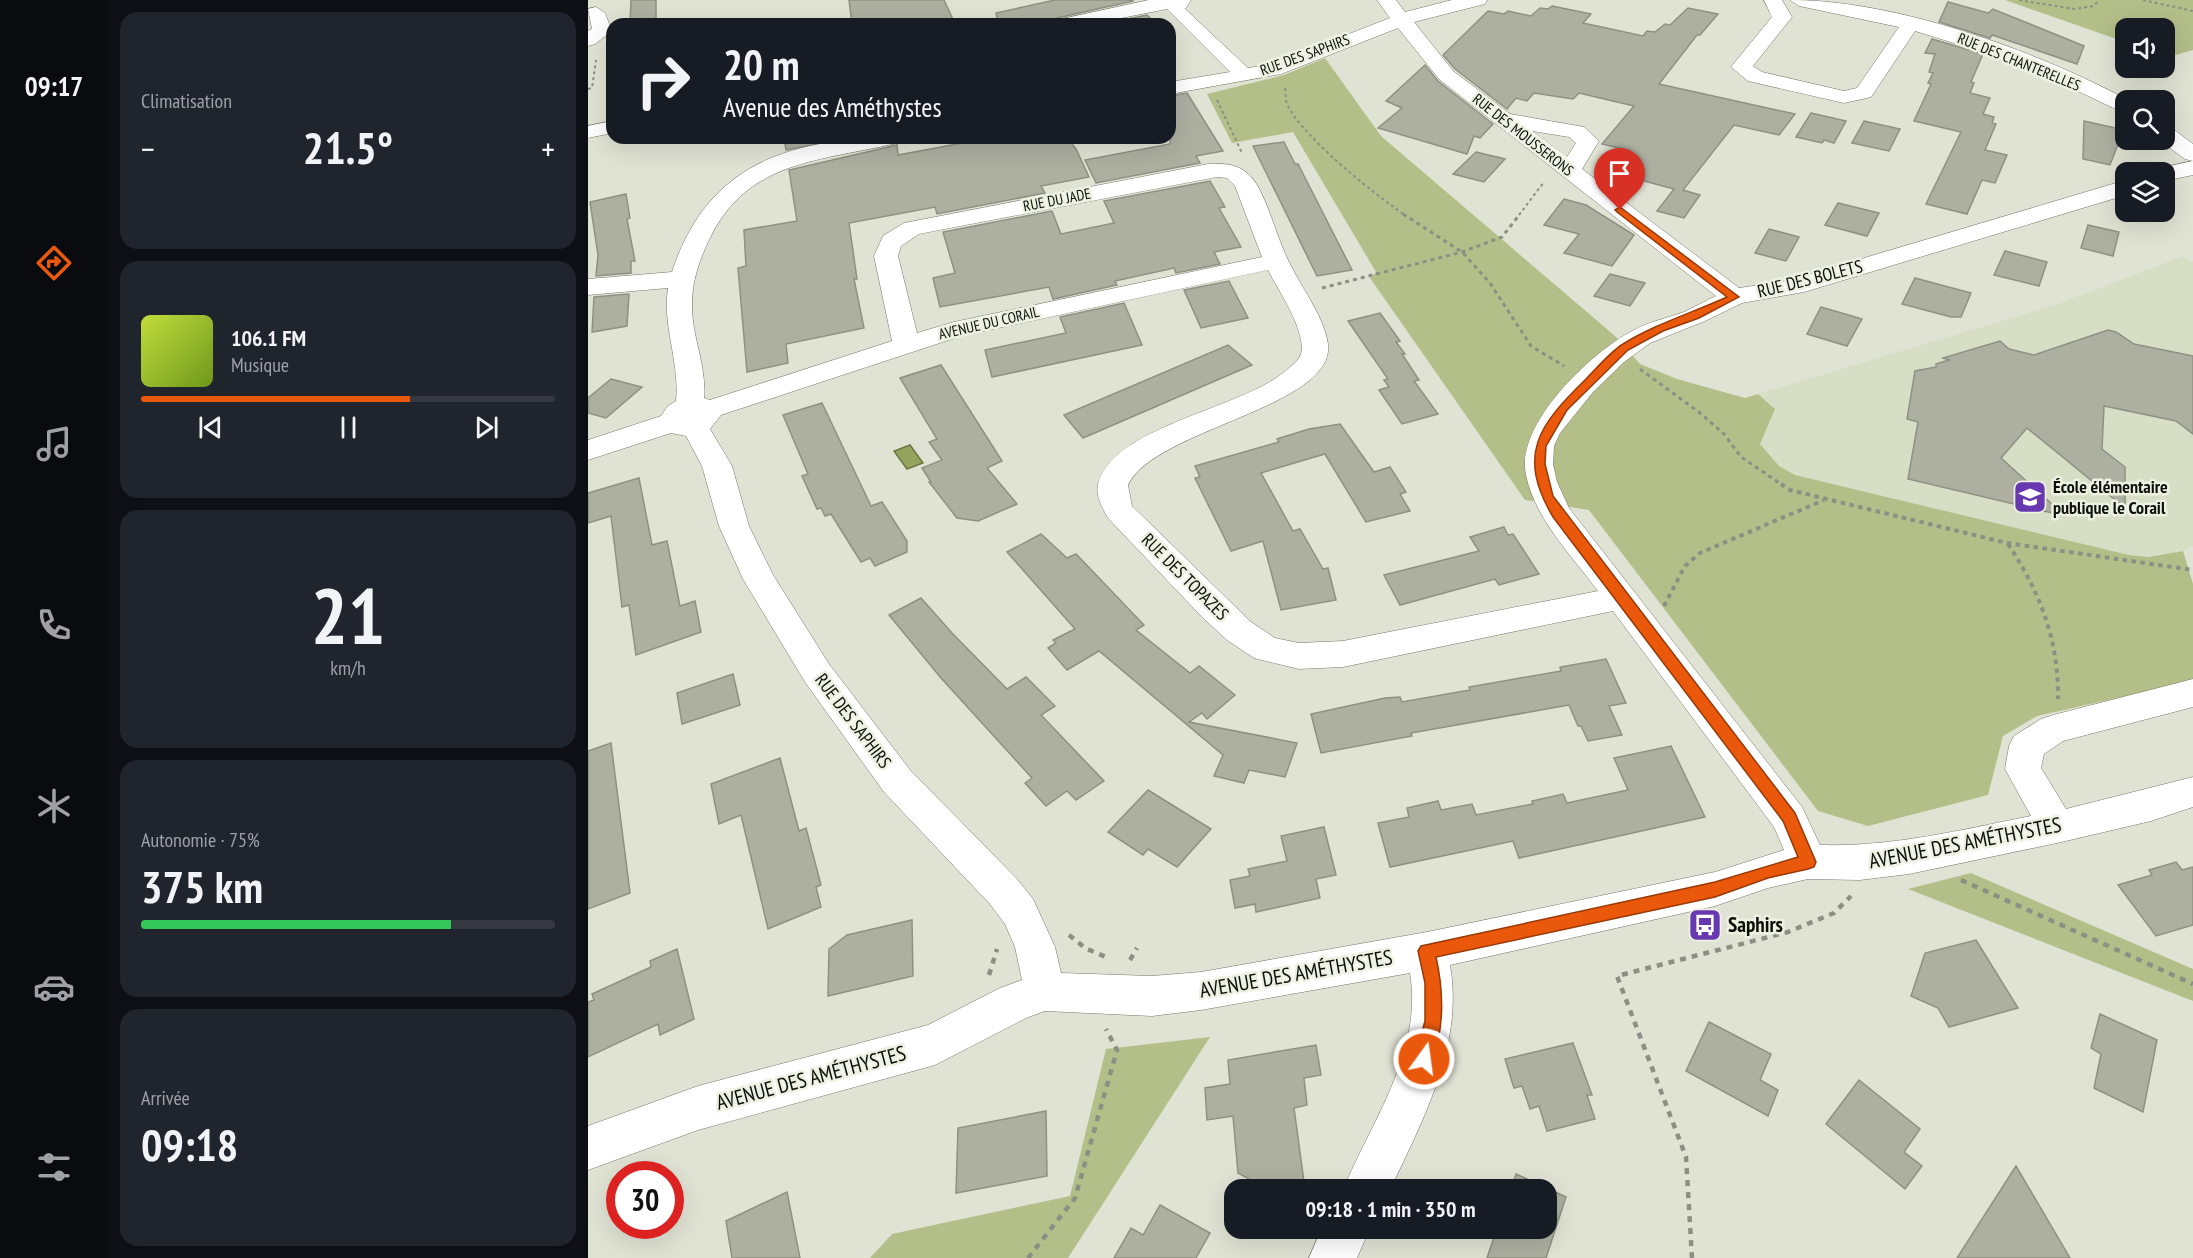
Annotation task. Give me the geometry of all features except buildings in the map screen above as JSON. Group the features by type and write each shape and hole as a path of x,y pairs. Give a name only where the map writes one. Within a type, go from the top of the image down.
{"street":[{"name":"RUE DES MOUSSERONS","path":"1386,0 1446,75 1734,297"},
{"path":"1402,20 1446,5 1478,0"},
{"name":"RUE DES CHANTERELLES","path":"1799,0 1910,24 2023,60 2115,103"},
{"path":"1090,18 1156,3 1179,1 1176,10 1236,66 1243,76"},
{"path":"588,40 602,31 594,9"},
{"path":"1803,21 1778,9 1741,67 1755,77 1844,97 1864,93 1910,24"},
{"name":"RUE DES SAPHIRS","path":"1176,87 1274,70 1402,20"},
{"path":"1877,37 1898,41"},
{"path":"1502,119 1584,136 1588,141 1564,167"},
{"path":"588,132 606,128"},
{"path":"2175,141 2193,154"},
{"name":"RUE DES SAPHIRS","path":"850,144 801,154 755,173 735,186 707,218 681,279 679,328 691,379 691,416 717,466 734,526 759,579 817,673 897,780 1003,891 1019,912 1035,947 1046,992"},
{"path":"2175,172 2193,168"},
{"name":"RUE DU JADE","path":"906,344 886,256 886,246 896,236 912,228 1208,171 1229,171"},
{"path":"1229,171 1243,181 1276,261"},
{"name":"RUE DES BOLETS","path":"1808,862 1789,818 1557,514 1546,496 1539,464 1540,446 1563,408 1624,348 1659,329 1695,316 1734,297 1783,290 2052,212 2115,191"},
{"name":"RUE DES TOPAZES","path":"1276,261 1295,295 1314,338 1315,350 1312,361 1287,384 1133,456 1113,482 1113,497 1119,511 1239,632 1266,649 1299,656 1343,654 1621,598"},
{"name":"AVENUE DU CORAIL","path":"588,450 954,330 1276,261"},
{"path":"588,287 681,279"},
{"path":"2057,827 2043,807 2023,769 2027,746 2053,729 2193,693"},
{"name":"AVENUE DES AMÉTHYSTES","path":"588,1148 698,1108 935,1044 1014,1002 1046,992 1152,996 1201,991 1427,951 1715,889 1768,871 1808,862 1860,863 1909,857 2057,827 2151,805 2193,792"},
{"path":"1370,1179 1419,1078 1433,1021 1434,983 1427,951"},
{"path":"1333,1258 1342,1239"}],"path":[{"path":"2019,0 2074,9 2094,6 2098,0"},
{"path":"2143,0 2193,10"},
{"path":"588,88 592,88 596,59"},
{"path":"1274,70 1286,89 1287,105 1306,132 1385,202 1462,252 1490,283 1531,346 1566,368"},
{"path":"1207,82 1244,157 1229,171"},
{"path":"1295,295 1462,252 1502,237 1564,167"},
{"path":"1624,348 1639,356 1631,363 1700,413 1724,434 1741,457 1790,490 2007,543 2193,570"},
{"path":"1662,609 1685,566 1700,553 1824,500"},
{"path":"2007,543 2025,567 2039,597 2059,666 2058,697 2053,729"},
{"path":"1954,877 2193,984"},
{"path":"1692,1258 1686,1157 1617,976 1788,932 1834,913 1858,891"},
{"path":"1028,1258 1075,1198 1117,1050 1106,1029 1115,994 1137,948"}],"shaded area":[{"path":"2005,0 2193,0 2193,50 2175,55 2175,18 2115,18 2115,38"},
{"path":"1325,58 1381,136 1615,336 1640,364 1677,379 1745,398 1758,394 1775,409 1760,444 1779,466 1795,475 2129,555 2148,557 2183,551 2193,584 2193,681 2037,716 2003,736 1988,795 1868,826 1818,811 1589,510 1525,500 1370,278 1376,272 1293,132 1232,143 1207,94 1284,75"},
{"path":"2183,256 2193,262 2193,546 2183,551 2148,557 2129,555 1795,475 1779,466 1760,444 1775,409 1758,394 2058,304"},
{"path":"910,445 923,463 907,469 894,451"},
{"path":"1971,873 2193,969 2193,1001 1908,889"},
{"path":"1210,1037 1068,1258 870,1258 892,1234 1070,1196 1106,1049"}],"place":[{"name":"École élémentaire publique le Corail","path":"2030,497"},
{"name":"Saphirs","path":"1705,925"}],"route":[{"path":"1424,1059 1433,1021 1434,983 1427,951 1715,889 1751,879 1768,871 1808,862 1789,818 1557,514 1546,496 1539,464 1540,446 1547,430 1563,408 1604,365 1624,348 1659,329 1695,316 1734,297 1620,210"}]}
